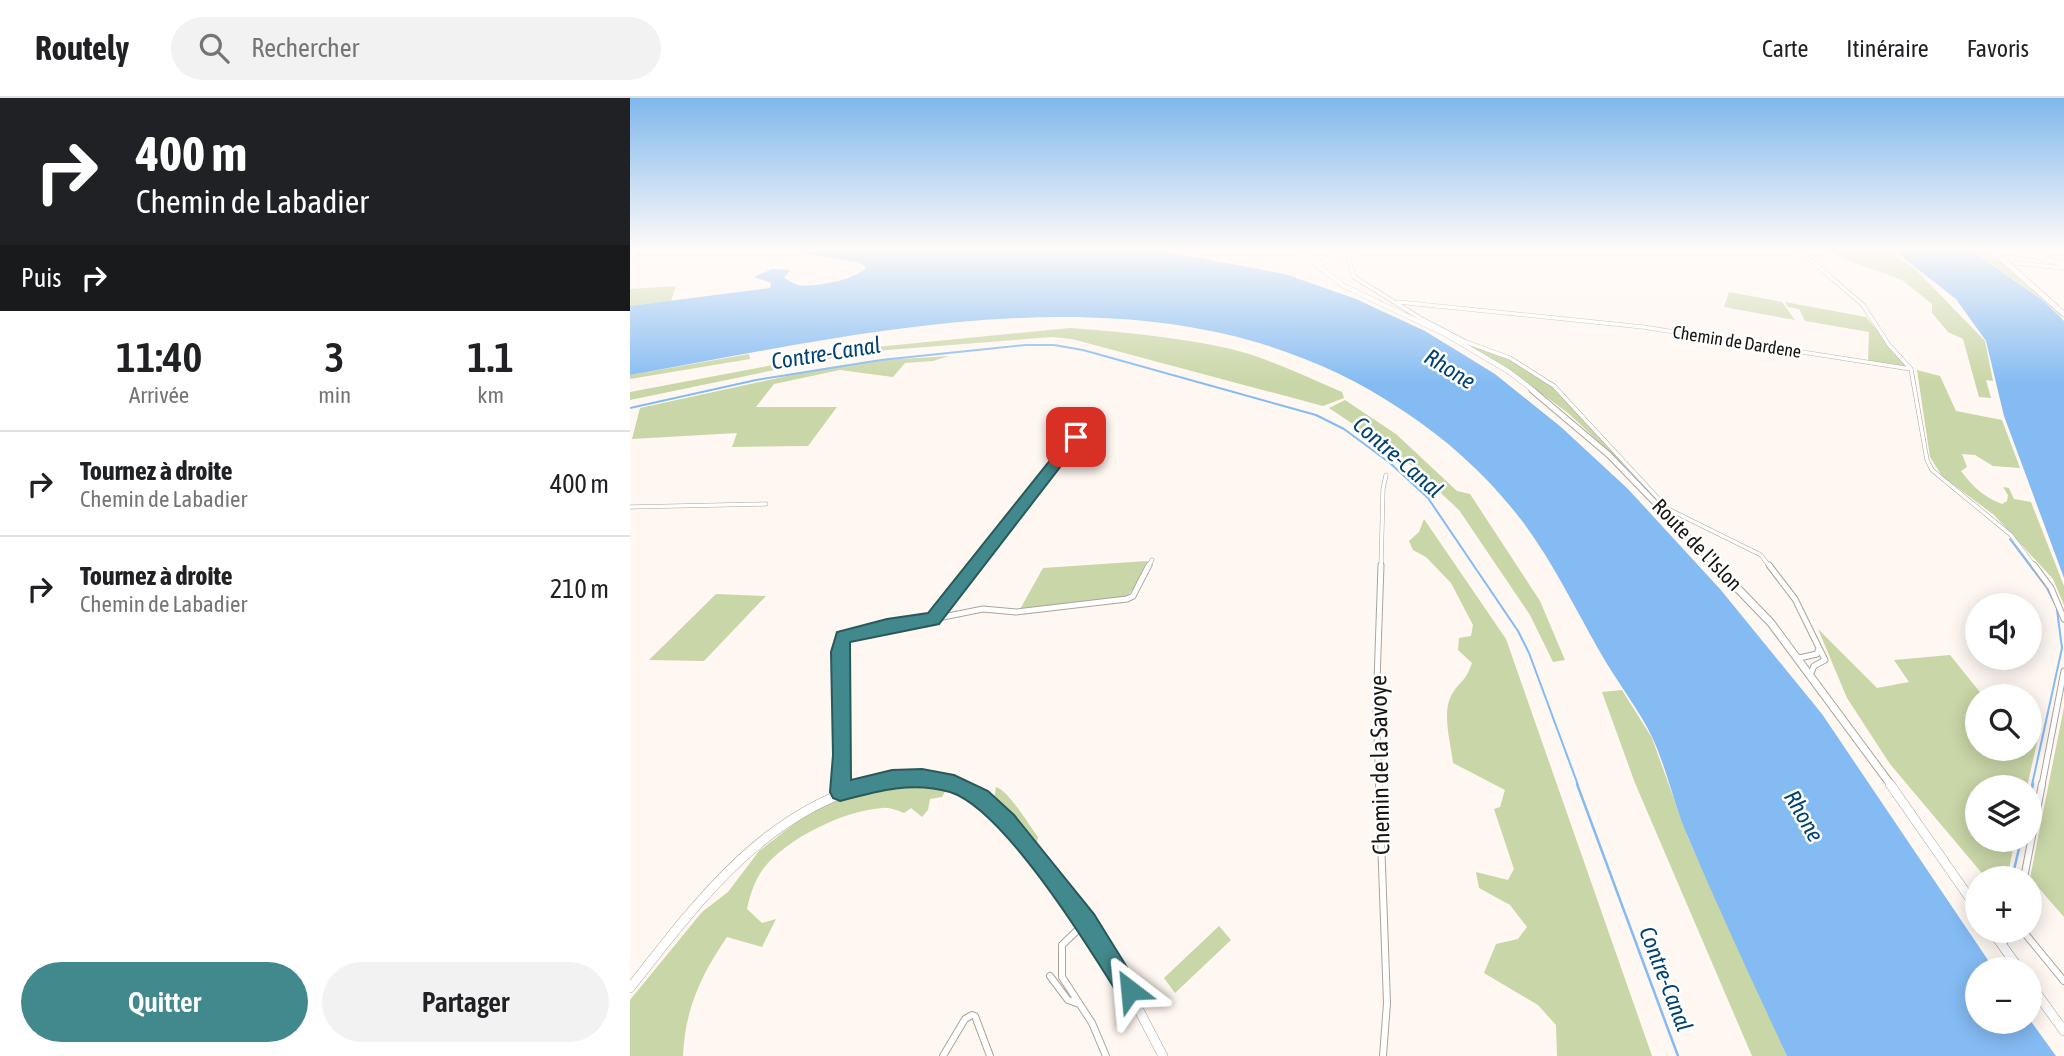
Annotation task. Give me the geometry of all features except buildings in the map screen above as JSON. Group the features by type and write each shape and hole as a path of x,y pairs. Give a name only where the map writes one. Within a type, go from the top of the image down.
{"main road":[{"path":"2041,294 2062,311"}],"street":[{"name":"Route de l'Islon","path":"1361,294 1487,358 1566,416 1729,577 1811,673 1965,892"},
{"path":"1382,294 1466,342 1510,358 1554,386 1668,509 1761,555 1785,584 1819,644 1825,660 1814,666 1811,673"},
{"path":"1850,294 1863,305 1889,345 1911,369 1919,399 1927,460 1932,470 2011,535 2051,589 2064,619"},
{"path":"1398,303 1411,317"},
{"name":"Chemin de Dardene","path":"1398,303 1643,327 1911,369"},
{"path":"933,619 1076,437"},
{"name":"Chemin de la Savoye","path":"1382,1056 1387,1003 1376,710 1382,489 1386,475"},
{"path":"630,507 766,504"},
{"path":"840,792 840,652 843,637 898,623 983,609 1016,612 1127,599 1133,596 1152,560"},
{"path":"1799,658 1817,654 1819,644"},
{"path":"2026,866 2064,671"},
{"path":"630,988 743,853 788,818 840,792 867,783 907,777 941,780 974,793 1003,816 1086,922 1118,969 1163,1056"},
{"path":"1086,922 1062,945 1060,964 1062,977 1080,1004 1106,1056"},
{"path":"2033,943 2064,981"},
{"path":"2001,944 2010,957"},
{"path":"1050,976 1068,1000 1080,1004"},
{"path":"2042,1001 2064,1031"},
{"path":"943,1056 968,1016 975,1016 990,1056"}],"green space":[{"path":"630,294 673,294 671,301 630,306"},
{"path":"1728,294 1738,294 1782,302 1795,320 1724,307"},
{"path":"1919,294 1939,294 1985,341 1993,381 1986,380 1991,398 1979,397 1963,339 1948,332 1932,313 1932,304"},
{"path":"2034,294 2048,299 2064,320"},
{"path":"1785,302 1866,317 1909,368 1868,362 1869,332 1805,321 1799,309 1788,307"},
{"path":"1070,328 1171,338 1231,349 1301,374 1342,392 1344,398 1323,406 1072,339 1052,337 840,356 841,352 866,348"},
{"path":"1464,343 1504,356 1554,387 1632,473 1568,413 1514,373"},
{"path":"836,353 837,357 630,400 630,392"},
{"path":"749,354 750,359 630,379 630,375"},
{"path":"949,356 933,361 905,363 893,377 840,370 774,384 756,407 837,407 808,446 732,447 737,433 632,439 640,408 819,369 870,361"},
{"path":"1917,370 1940,376 1956,411 2002,420 2020,468 1993,466 1975,455 1962,454 1967,467 1961,471 1979,491 2002,504 2007,501 2008,495 2003,487 2009,488 2014,499 2031,502 2064,586 2064,605 2053,579 1994,515 1942,476 1930,457"},
{"path":"1345,400 1396,434 1457,491 1470,494 1540,601 1565,660 1553,662 1530,615 1459,510 1401,456 1329,408"},
{"path":"1424,519 1506,639 1652,1056 1557,1056 1556,1025 1538,1005 1484,973 1496,944 1518,939 1527,927 1510,905 1479,888 1476,872 1508,880 1514,869 1494,809 1500,807 1505,790 1453,763 1448,707 1454,691 1466,677 1472,663 1458,650 1459,638 1471,636 1473,625 1451,583 1426,557 1413,550 1409,541 1419,532"},
{"path":"1147,561 1133,590 1125,597 1019,611 1043,568"},
{"path":"716,594 766,596 704,661 649,660"},
{"path":"1818,629 1877,688 1909,682 1894,660 1950,655 1973,684 1965,684 1965,761 2033,761 2030,775 1965,775 1965,852 2012,852 2010,866 1976,866 1890,764 1847,698"},
{"path":"1622,690 1652,738 1688,838 1787,1056 1752,1056 1635,783 1602,692"},
{"path":"2064,707 2064,917 2042,892 2042,866 2032,866 2035,852 2042,852 2042,818"},
{"path":"903,783 946,790 942,797 930,799 928,810 922,817 911,808 904,813 886,808 852,814 801,837 773,858 757,879 747,909 762,923 776,919 762,947 727,937 709,965 696,993 687,1023 683,1056 630,1056 630,1000 702,912 728,892 759,851 812,810 851,792"},
{"path":"996,787 1006,794 1018,809 1038,837 1037,842 1030,843 994,800"},
{"path":"1219,926 1231,940 1175,993 1164,978"}],"water":[{"name":"Rhone","path":"726,294 1341,294 1425,331 1495,374 1561,427 1628,489 1720,589 1822,714 1965,926 1965,943 1976,943 1986,957 1965,957 1965,1034 2040,1034 2056,1056 1787,1056 1690,842 1653,739 1606,663 1550,562 1527,528 1490,484 1450,445 1405,412 1316,363 1223,334 1126,319 1026,318 926,326 826,340 630,375 630,306"},
{"path":"1949,294 2033,294 2064,321 2064,578 2004,416 1986,341"}],"waterway":[{"name":"Contre-Canal","path":"630,408 756,380 881,360 1025,345 1054,345 1083,350 1316,415 1344,429 1390,463 1428,498 1518,631 1529,653 1578,785"},
{"path":"2010,539 2047,588 2055,604"},
{"path":"2034,775 2062,648 2057,610"},
{"name":"Contre-Canal","path":"1577,784 1678,1056"},
{"path":"2015,866 2018,852"}],"route":[{"path":"1076,437 933,619 887,625 843,637 840,643 840,792 859,785 907,777 941,780 981,797 998,811 1086,922 1130,990"}]}
